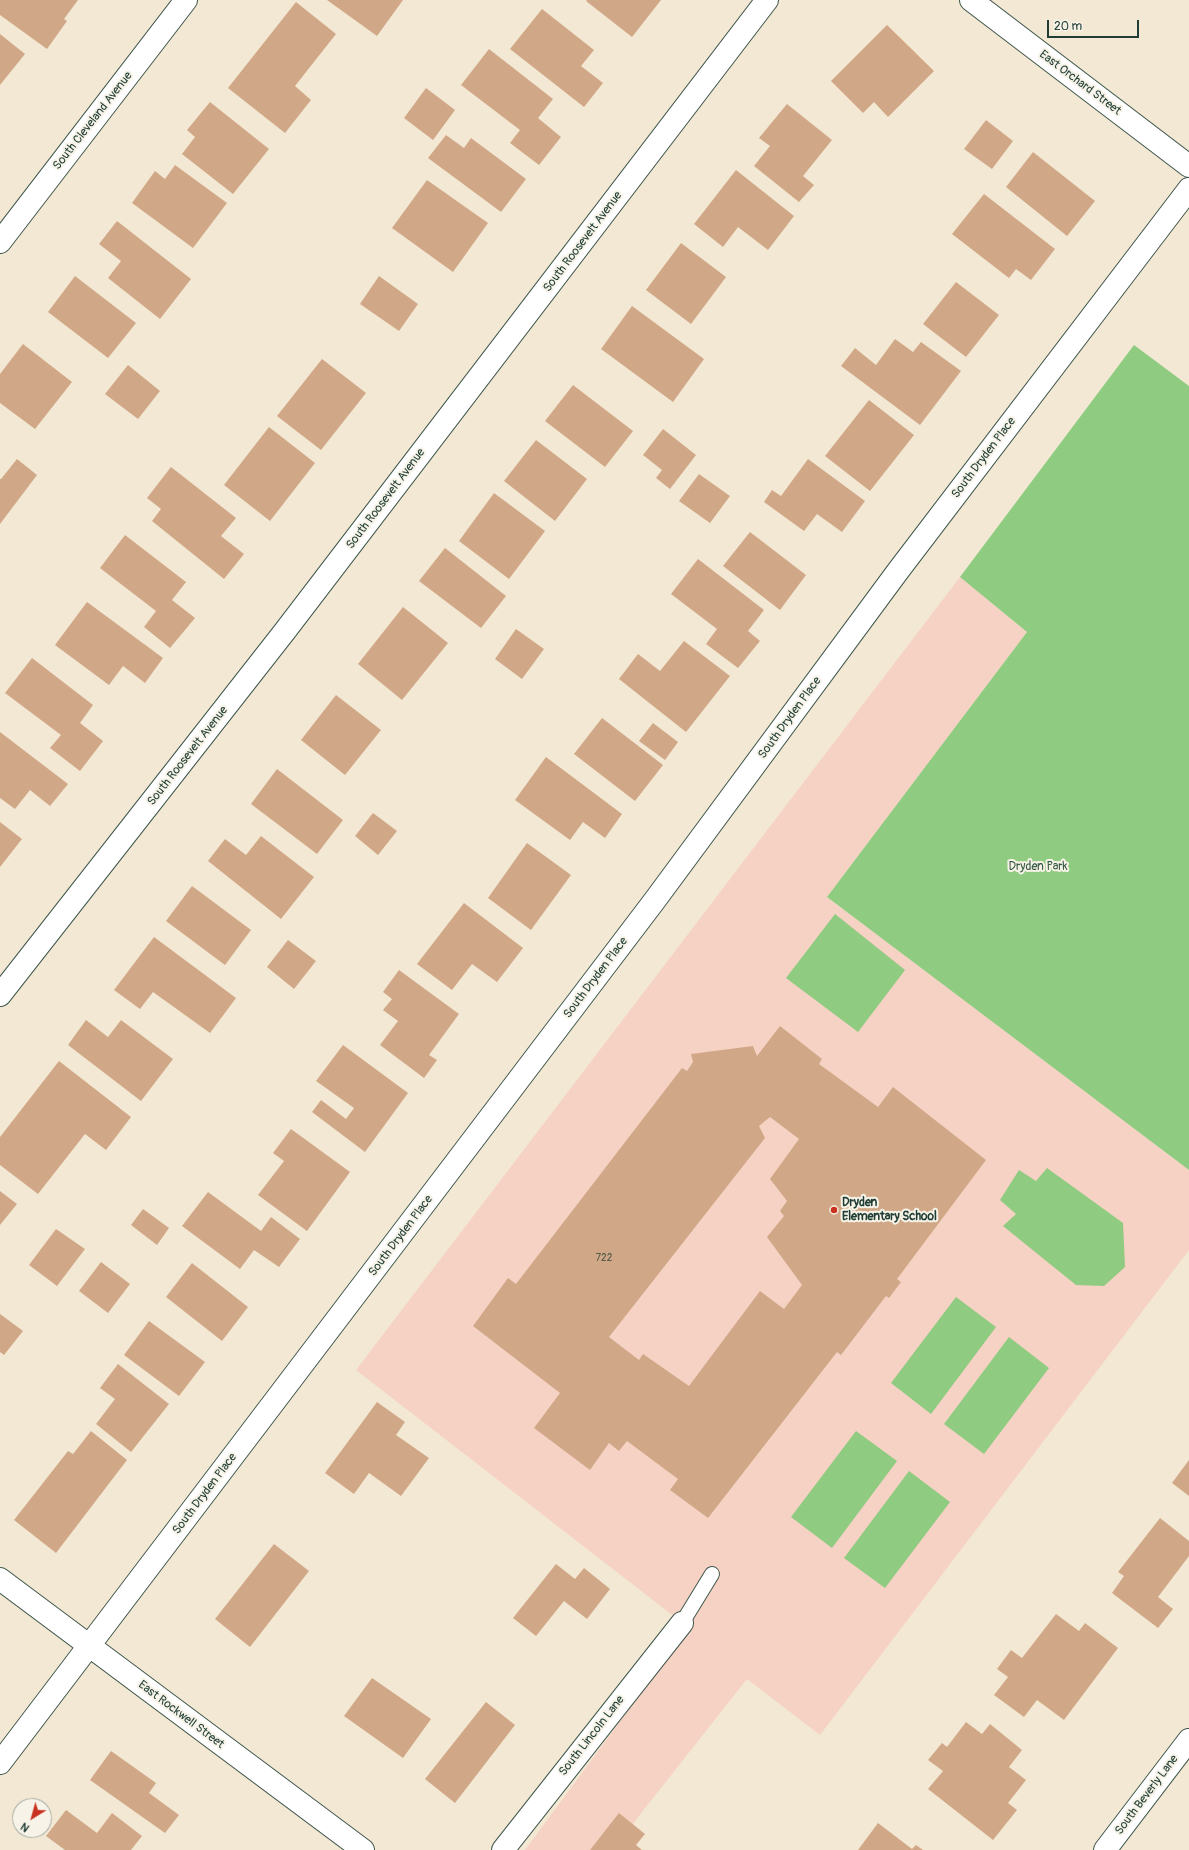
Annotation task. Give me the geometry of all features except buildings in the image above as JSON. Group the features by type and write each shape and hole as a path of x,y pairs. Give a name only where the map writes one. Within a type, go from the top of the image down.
{"street":[{"name":"South Cleveland Avenue","path":"0,242 186,0"},
{"name":"South Roosevelt Avenue","path":"0,995 285,631 767,0"},
{"name":"East Orchard Street","path":"971,0 1189,166"},
{"name":"South Dryden Place","path":"0,1763 650,906 898,571 1189,189"},
{"name":"East Rockwell Street","path":"0,1579 363,1850"},
{"name":"South Lincoln Lane","path":"503,1850 682,1623"},
{"name":"South Beverly Lane","path":"1105,1850 1189,1740"}],"lane":[{"path":"682,1623 712,1574"}],"shaded area":[{"name":"Dryden Elementary School","path":"960,577 1027,632 827,897 1189,1170 1189,1250 820,1735 747,1679 612,1850 525,1850 689,1628 356,1370"}],"green space":[{"name":"Dryden Park","path":"1134,345 1189,386 1189,1170 827,897 1027,632 960,577"},
{"path":"835,914 905,970 858,1032 786,978"},
{"path":"1047,1168 1123,1223 1125,1267 1104,1286 1076,1285 1003,1226 1016,1214 1000,1200 1019,1170 1036,1181"},
{"path":"956,1297 996,1327 931,1414 891,1383"},
{"path":"1009,1337 1049,1368 984,1454 944,1424"},
{"path":"856,1431 897,1461 832,1548 791,1517"},
{"path":"909,1471 950,1502 885,1588 844,1558"}],"place":[{"name":"Dryden Elementary School","path":"834,1210"}]}
